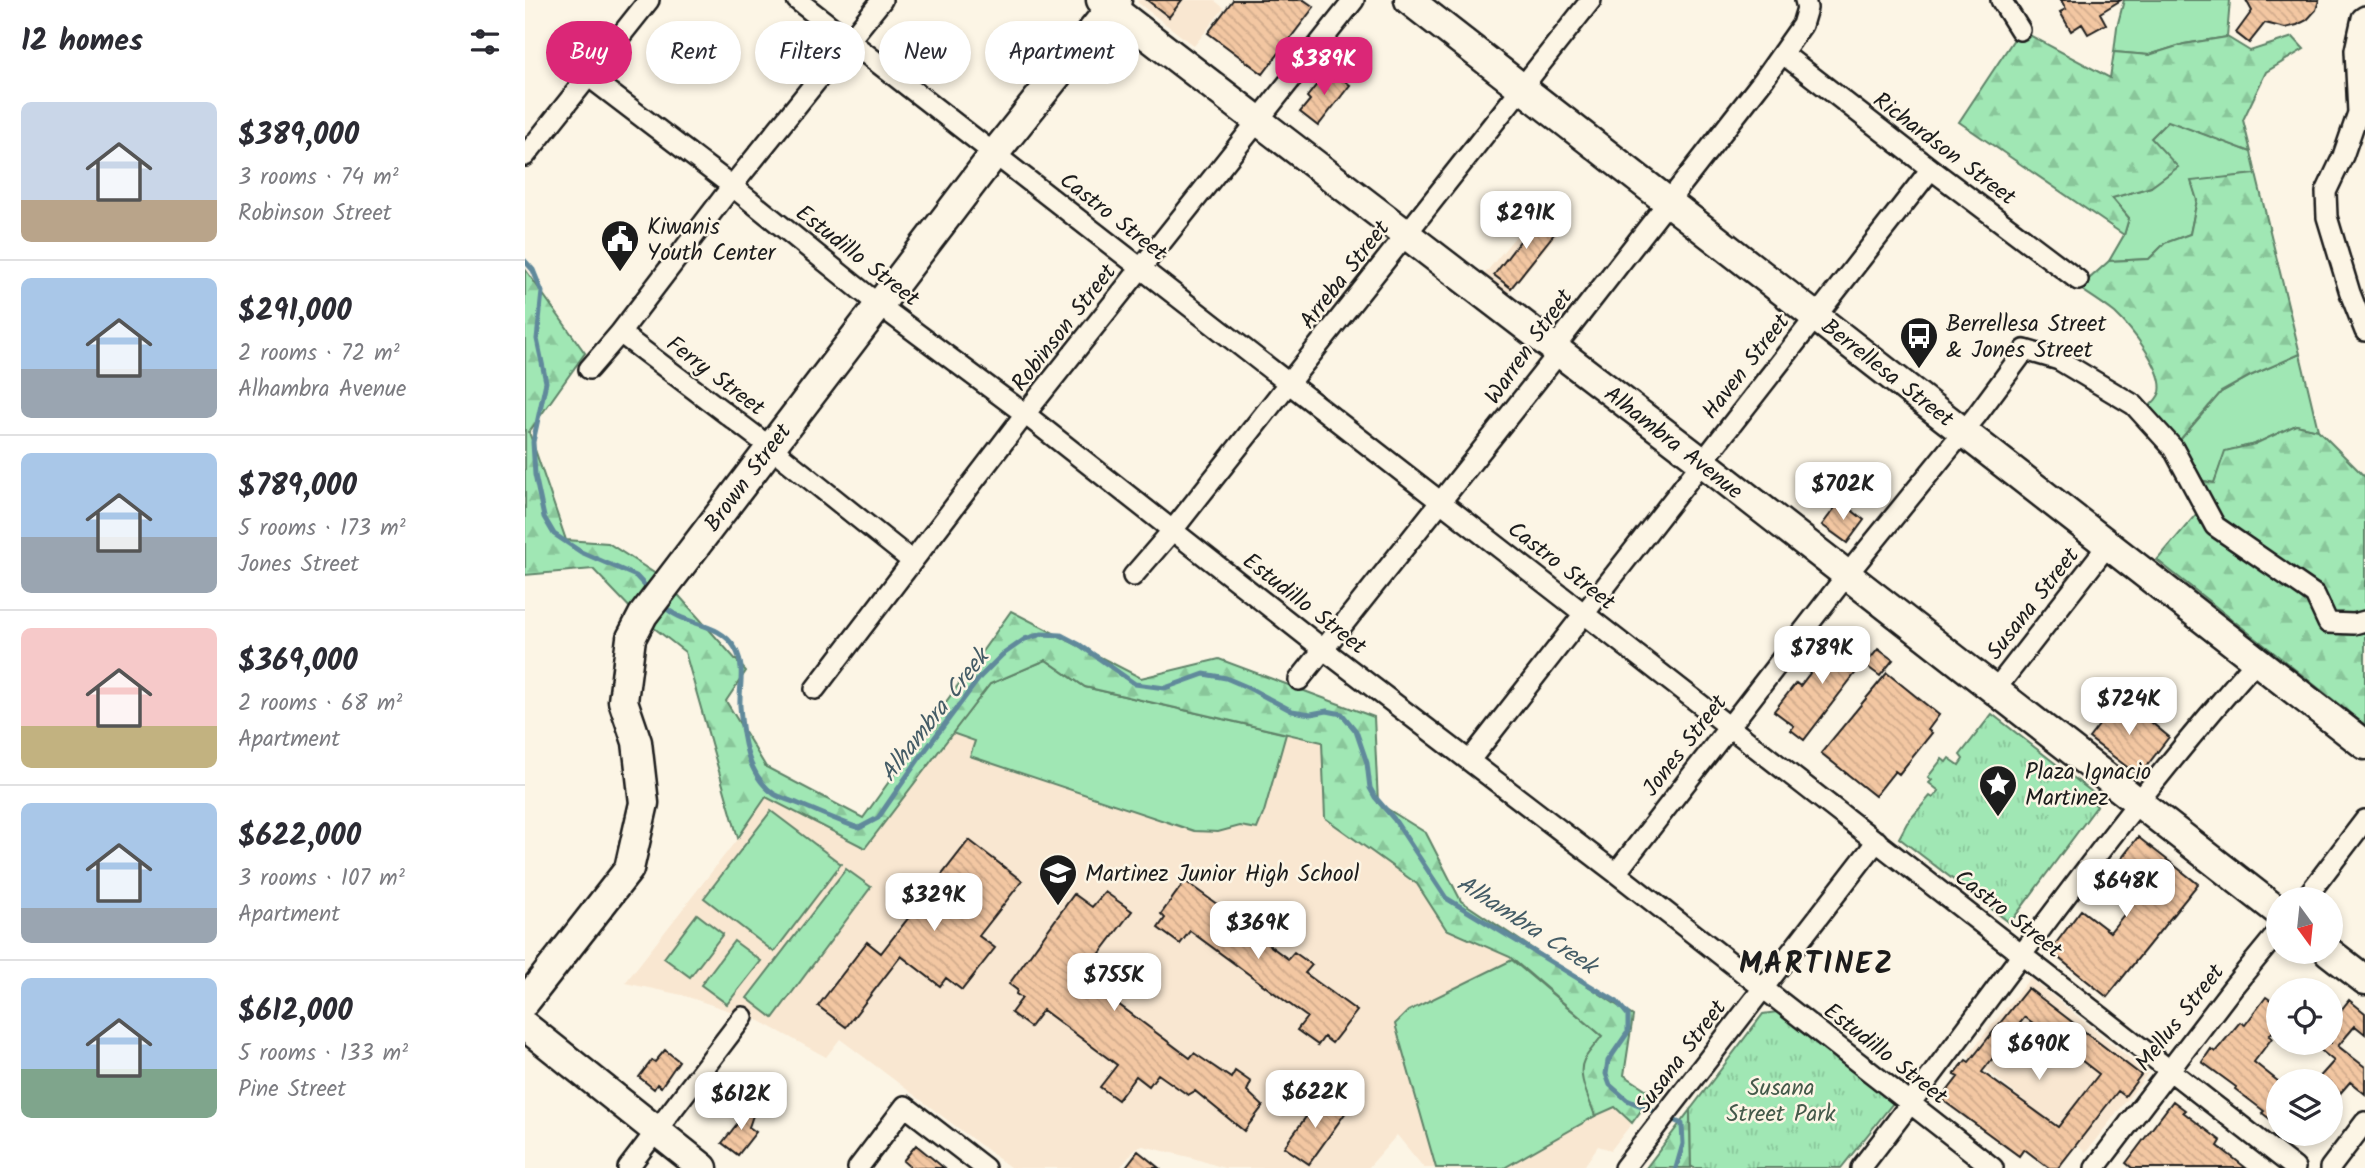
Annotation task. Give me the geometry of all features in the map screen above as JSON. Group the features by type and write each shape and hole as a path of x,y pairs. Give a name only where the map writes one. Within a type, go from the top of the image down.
{"main road":[{"name":"Berrellesa Street","path":"1409,0 2365,745"},
{"name":"Alhambra Avenue","path":"1110,3 1257,121 1701,461 2266,902"},
{"name":"Brown Street","path":"525,1002 629,869 644,803 637,742 623,701 631,638 643,615 1110,3"},
{"path":"2343,963 2365,980"},
{"path":"525,1026 703,1168"}],"street":[{"path":"632,21 649,0"},
{"name":"Castro Street","path":"797,0 824,21"},
{"path":"865,22 882,0"},
{"name":"Robinson Street","path":"815,689 1025,414 1353,0"},
{"name":"Arreba Street","path":"1133,576 1290,383 1591,0"},
{"name":"Warren Street","path":"1299,680 1550,364 1562,338 1764,79 1802,25 1807,8 1805,0"},
{"path":"2001,0 2020,30"},
{"path":"2365,16 2362,18 2355,50 2358,113 2343,156 2326,192 2327,217 2350,293 2365,331"},
{"name":"Castro Street","path":"865,53 2295,1168"},
{"name":"Richardson Street","path":"1782,53 2078,280"},
{"path":"525,156 582,84"},
{"name":"Estudillo Street","path":"598,84 732,186 879,305 1025,414 1323,649 1616,873 1993,1168"},
{"path":"589,369 815,84"},
{"name":"Haven Street","path":"1470,760 1931,169"},
{"name":"Ferry Street","path":"620,333 771,447 912,561"},
{"name":"Jones Street","path":"1616,873 1846,576 2025,351 2059,360 2134,405 2172,448 2215,526 2315,595 2328,623 2354,624 2365,621"},
{"name":"Susana Street","path":"1995,691 2107,546"},
{"path":"1861,1168 2021,953 2138,802 2256,661"},
{"path":"2314,887 2365,820"},
{"name":"Susana Street","path":"1625,1168 1877,841"},
{"name":"Mellus Street","path":"2095,1168 2266,947"},
{"path":"628,1168 743,1017"},
{"path":"858,1168 905,1106 985,1168"},
{"path":"2330,1168 2365,1122"}],"shaded area":[{"path":"1214,0 1224,8 1194,46 1137,2"},
{"path":"1540,207 1565,225 1506,296 1483,276"},
{"name":"Martinez Junior High School","path":"990,684 1085,687 1322,742 1326,818 1417,884 1446,929 1510,957 1594,1115 1615,1107 1632,1123 1611,1150 1598,1146 1583,1168 1424,1168 1397,1135 1368,1168 1224,1168 1143,1146 1136,1148 1120,1168 1011,1168 840,1039 826,1057 760,1021 682,995 625,983 738,838 766,797 865,848"},
{"path":"2030,978 2148,1073 2086,1152 1968,1055"}],"green space":[{"path":"2124,0 2230,0 2227,37 2184,44 2149,55 2114,52"},
{"path":"2020,30 2110,78 2114,52 2149,55 2184,44 2227,37 2250,51 2293,37 2304,49 2266,72 2243,120 2251,152 2168,121 2151,138 2178,167 2151,187 2112,198 2129,218 2124,235 1959,122"},
{"path":"2168,120 2251,152 2256,174 2192,182 2197,200 2190,234 2165,243 2149,259 2109,261 2124,235 2129,218 2112,198 2151,187 2151,138"},
{"path":"2256,174 2300,354 2221,392 2173,448 2147,408 2160,392 2160,383 2152,361 2137,338 2115,313 2079,288 2109,261 2149,259 2165,243 2190,234 2197,200 2191,181"},
{"path":"525,269 585,353 529,432 566,540 608,543 665,580 746,671 726,701 766,767 863,818 1011,611 1141,678 1219,659 1374,717 1378,803 1426,833 1461,901 1633,1016 1624,1075 1653,1094 1632,1123 1615,1107 1595,1116 1587,1095 1582,1066 1602,1036 1510,957 1446,929 1417,884 1325,818 1322,742 1085,687 1046,660 990,684 865,848 766,797 738,838 685,652 635,613 593,569 525,575"},
{"path":"2300,354 2318,430 2296,425 2255,444 2226,451 2214,483 2189,478 2173,448 2221,392"},
{"path":"2296,425 2318,430 2365,477 2365,725 2157,560 2204,505 2189,478 2214,483 2225,451 2255,444"},
{"path":"1046,660 1085,687 1286,734 1257,829 1240,826 1218,832 1194,831 970,756 975,741 952,733 990,684"},
{"path":"1992,714 2097,796 2092,802 2097,806 2010,923 1899,838 1907,823 1930,796 1933,798 1939,791 1929,783 1932,780 1928,777 1942,759 1946,762 1949,758 1959,765 1963,759 1960,755"},
{"path":"771,811 841,864 774,952 704,898"},
{"path":"846,869 871,887 773,1018 747,998"},
{"path":"697,914 723,934 690,977 664,958"},
{"path":"734,941 761,961 727,1004 701,985"},
{"path":"1512,960 1602,1036 1584,1061 1595,1116 1504,1168 1436,1168 1395,1024 1408,1011"},
{"name":"Susana Street Park","path":"1777,1012 1893,1103 1841,1168 1694,1168 1691,1166 1690,1110 1763,1014"},
{"path":"1690,1110 1691,1168 1646,1168"}],"building":[{"path":"1147,0 1182,0 1169,17"},
{"path":"1233,0 1304,0 1314,7 1263,74 1208,33"},
{"path":"2061,0 2121,0 2100,13 2106,24 2088,34 2082,24 2071,31 2060,12 2066,9"},
{"path":"2246,0 2319,0 2316,10 2307,20 2285,28 2265,23 2249,43 2236,33 2252,11"},
{"path":"1329,69 1350,85 1318,126 1300,112 1310,100 1307,97"},
{"path":"1540,215 1558,229 1511,288 1494,275"},
{"path":"1840,501 1864,520 1847,543 1822,525"},
{"path":"1841,633 1870,654 1804,740 1791,730 1794,726 1774,711 1796,683 1800,686"},
{"path":"1878,649 1893,660 1880,676 1865,665"},
{"path":"1887,673 1939,715 1928,730 1932,733 1899,774 1895,771 1875,796 1821,753"},
{"path":"2121,697 2169,737 2139,776 2089,738"},
{"path":"2138,837 2198,884 2107,997 2050,951 2081,910 2110,932 2134,902 2105,880"},
{"path":"969,840 1022,881 979,936 995,948 962,990 946,978 940,986 901,956 846,1027 818,1006 867,942 881,953"},
{"path":"1185,881 1236,918 1241,912 1259,926 1253,933 1288,959 1294,952 1312,965 1305,973 1357,1011 1332,1043 1324,1037 1318,1045 1297,1030 1307,1017 1190,931 1180,944 1158,928 1165,918 1161,914"},
{"path":"1105,892 1132,911 1082,977 1190,1058 1194,1053 1231,1078 1235,1071 1251,1082 1247,1091 1263,1106 1244,1131 1195,1091 1188,1095 1158,1074 1149,1086 1136,1076 1118,1100 1100,1087 1117,1065 1043,1010 1030,1027 1011,1013 1022,998 1009,984 1074,894 1092,907"},
{"path":"2028,988 2141,1075 2125,1096 2118,1091 2058,1168 2049,1168 2024,1149 2019,1156 1941,1099 1958,1077 1954,1075 1966,1060 1969,1062","holes":["2025,1017 2099,1074 2058,1127 1982,1072"]},
{"path":"2266,997 2266,1046 2254,1062 2266,1072 2266,1116 2262,1113 2264,1111 2235,1089 2236,1087 2202,1062 2211,1049 2215,1052 2240,1022 2245,1025"},
{"path":"2349,1000 2365,1013 2365,1034 2355,1026 2343,1040 2343,1008"},
{"path":"665,1050 679,1061 661,1087 657,1084 654,1089 639,1077 652,1060 655,1062"},
{"path":"2343,1050 2365,1067 2365,1094 2350,1082 2343,1090 2343,1069 2327,1069 2334,1061 2327,1055 2343,1055"},
{"path":"1322,1095 1346,1112 1309,1164 1284,1147"},
{"path":"756,1100 758,1101 749,1127 756,1132 738,1155 722,1143"},
{"path":"2173,1101 2221,1141 2218,1146 2246,1168 2132,1168 2126,1163"},
{"path":"916,1145 944,1168 911,1168 903,1161"},
{"path":"1138,1151 1159,1168 1125,1168"}],"waterway":[{"name":"Alhambra Creek","path":"525,261 533,270 542,292 537,339 546,382 533,442 535,475 544,517 554,534 581,552 636,576 649,590"},
{"name":"Alhambra Creek","path":"663,605 680,617 719,633 735,648 741,670 742,730 752,766 765,786 780,797 859,828 878,818 980,677 1002,655 1025,639 1042,634 1061,635 1080,645 1135,684 1165,688 1204,674 1226,678 1292,711 1342,714 1356,731 1367,763 1370,788 1375,797 1394,819 1446,898 1617,1002 1628,1015 1628,1032 1608,1061 1606,1074 1610,1085 1627,1100 1660,1114"},
{"name":"Alhambra Creek","path":"1669,1118 1682,1124 1683,1144 1676,1168"}],"place":[{"name":"Kiwanis Youth Center","path":"620,273"},
{"name":"Berrellesa Street & Jones Street","path":"1919,370"},
{"name":"Plaza Ignacio Martinez","path":"1998,818"},
{"name":"Martinez Junior High School","path":"1058,907"}],"district":[{"name":"MARTINEZ","path":"1817,963"}]}
